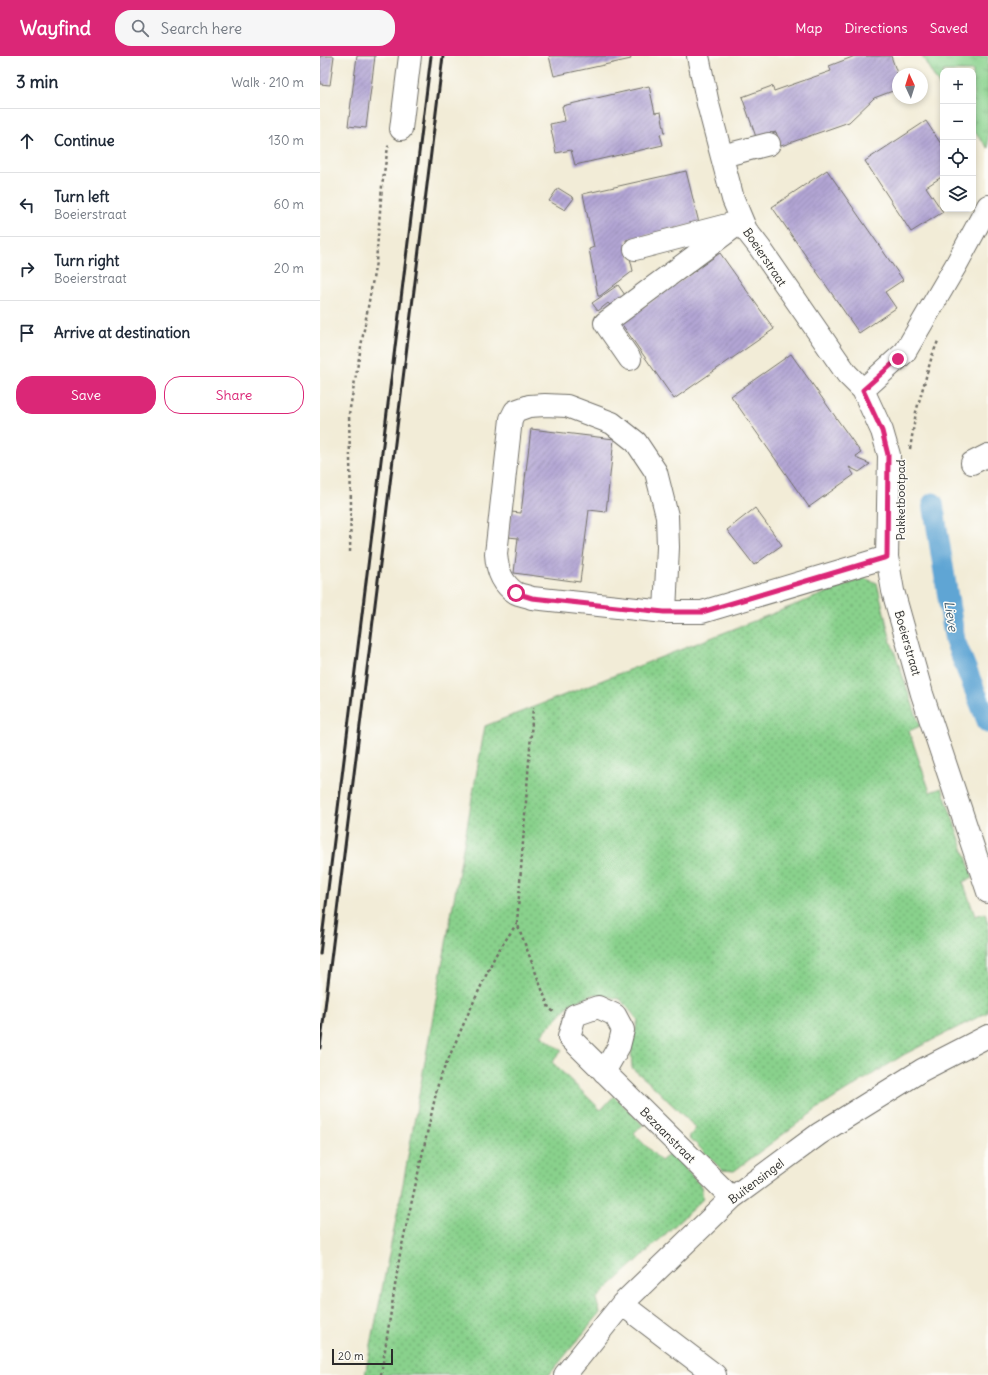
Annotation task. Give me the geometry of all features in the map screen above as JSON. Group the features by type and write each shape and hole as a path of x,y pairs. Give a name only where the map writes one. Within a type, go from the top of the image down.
{"street":[{"path":"401,129 410,56"},
{"name":"Boeierstraat","path":"698,56 708,104 733,199 746,230 847,374 863,390 882,431 888,455 887,557 893,591 922,694 988,892"},
{"path":"722,156 769,144"},
{"path":"863,390 905,352 956,265 988,206"},
{"path":"636,249 742,221"},
{"path":"630,359 605,323 742,221"},
{"path":"664,612 668,547 667,516 656,472 636,442 612,424 567,406 529,406 515,411 510,419 496,566 502,581 516,593 532,598 664,612 702,612 887,557"},
{"path":"571,1029 575,1015 598,1007 615,1015 623,1030 619,1046 604,1072"},
{"name":"Bezaanstraat","path":"571,1029 569,1038 732,1198"},
{"name":"Buitensingel","path":"565,1375 622,1304 732,1198 819,1134 922,1070 988,1036"},
{"path":"622,1304 715,1375"}],"path":[{"path":"350,552 351,504 349,414 376,262 382,186 388,147 398,139 401,129"},
{"name":"Pakketbootpad","path":"910,450 916,412 940,334"},
{"path":"534,707 517,923 549,1008 571,1029"},
{"path":"381,1375 400,1254 439,1080 495,956 517,923"}],"green space":[{"path":"922,56 988,56 988,148 976,134 976,68 940,68 940,87"},
{"path":"864,578 877,583 891,642 920,726 909,731 930,792 942,788 973,877 963,882 975,916 985,913 988,924 988,1012 905,1054 817,1109 734,1171 722,1170 689,1137 696,1128 653,1086 632,1068 631,1048 638,1020 620,999 595,994 570,1004 541,1035 562,1051 552,1062 601,1110 614,1096 643,1125 634,1134 661,1161 671,1153 701,1186 703,1199 596,1299 600,1313 549,1375 365,1375 403,1184 485,726"}],"building":[{"path":"320,56 334,56 330,85 320,84"},
{"path":"357,56 375,56 366,128 348,126"},
{"path":"549,56 630,56 631,59 554,76"},
{"path":"855,56 891,56 895,68 892,68 892,91 874,98 849,122 781,146 776,132 756,137 742,97 772,86 774,91 831,71 829,66"},
{"path":"649,86 655,113 661,112 665,133 660,134 663,145 575,165 571,150 556,153 550,124 565,121 562,106"},
{"path":"926,121 940,142 940,178 926,187 940,208 940,212 943,212 911,232 865,161"},
{"path":"827,170 903,280 885,292 896,308 859,333 772,207"},
{"path":"686,171 699,223 626,240 633,271 598,296 589,249 594,247 583,194"},
{"path":"558,188 574,198 565,210 549,201"},
{"path":"720,253 774,329 674,399 621,323"},
{"path":"618,285 625,295 610,305 608,303 598,311 592,303"},
{"path":"791,354 861,453 856,456 858,459 870,464 859,472 849,467 854,475 809,507 731,396"},
{"path":"531,429 614,439 606,512 589,510 580,582 514,573 518,538 508,537 511,512 521,513"},
{"path":"755,508 782,545 754,565 727,530"}],"waterway":[{"name":"Lieve","path":"933,503 955,641 988,723"}],"railway":[{"path":"320,954 431,56"},
{"path":"320,1048 443,56"}],"route":[{"path":"516,593 532,598 664,612 702,612 887,557 888,455 882,431 863,390 898,359"}]}
